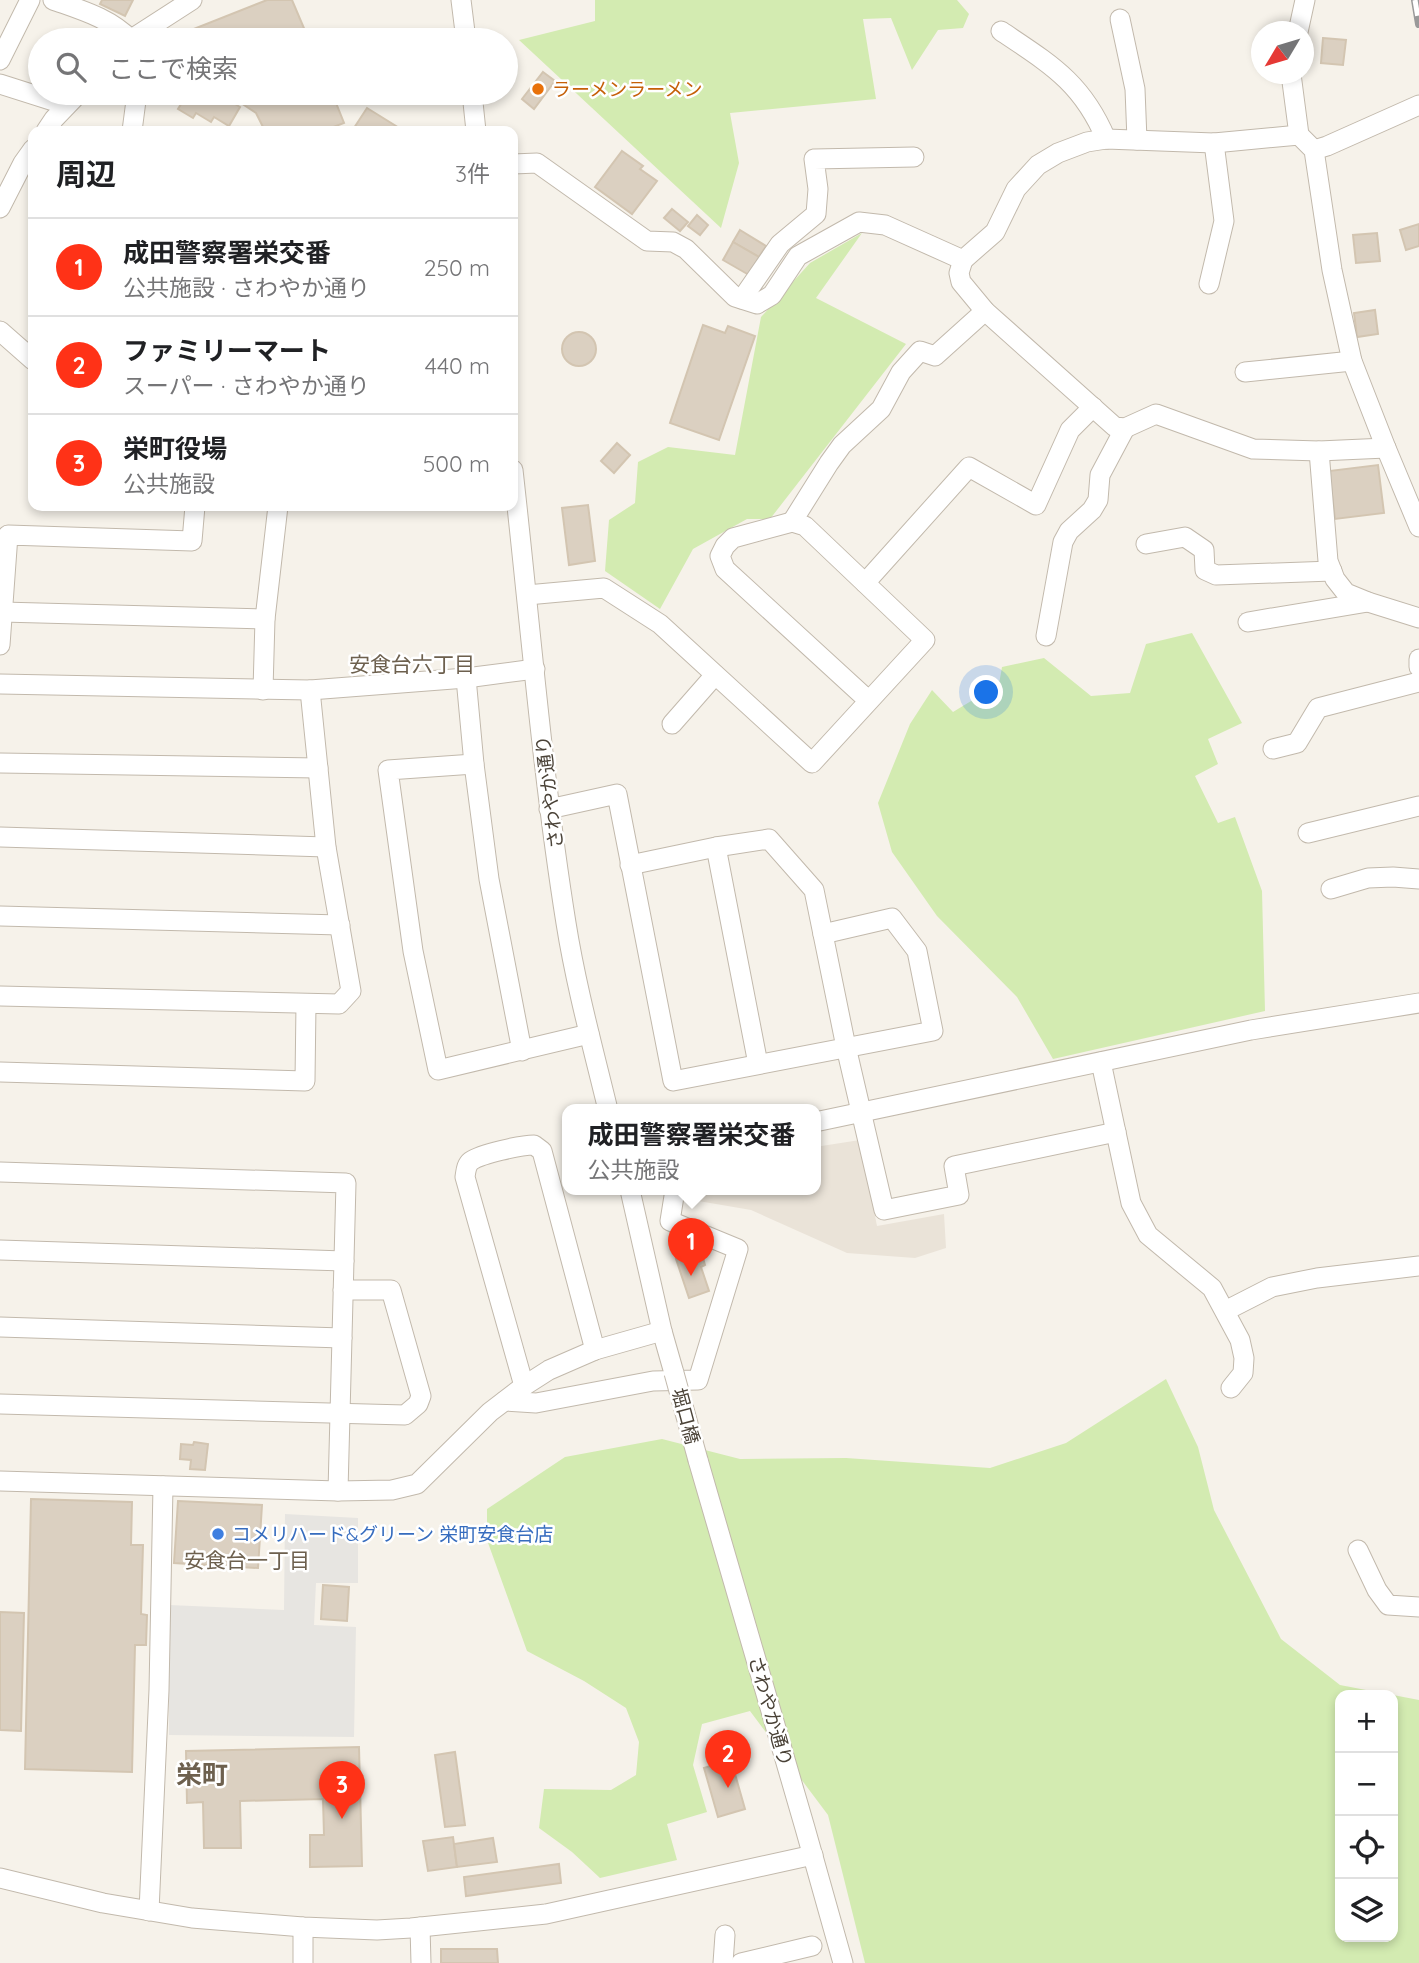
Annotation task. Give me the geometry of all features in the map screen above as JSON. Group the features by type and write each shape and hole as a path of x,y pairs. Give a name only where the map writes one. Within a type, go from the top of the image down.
{"street":[{"path":"0,60 30,0"},
{"path":"53,0 92,14 117,28"},
{"path":"149,28 192,0"},
{"path":"461,0 464,28"},
{"path":"1300,21 1305,0"},
{"path":"1120,19 1135,89 1137,140"},
{"path":"1002,31 1057,69 1074,86 1096,116 1106,139"},
{"path":"0,84 28,90"},
{"path":"1292,84 1299,135 1314,150 1332,270 1352,361 1419,527"},
{"path":"50,126 68,105"},
{"path":"133,126 135,105"},
{"path":"473,105 475,126"},
{"path":"1314,150 1419,105"},
{"path":"1299,135 1214,143 1106,139 1087,142 1058,153 1038,166 1016,189 995,232 963,260 959,273 961,282 985,311 1115,427 1125,428 1156,414 1253,449 1386,449"},
{"path":"1209,284 1224,221 1214,143"},
{"path":"0,208 28,156"},
{"path":"742,299 780,244 816,214 818,189 814,159 914,157"},
{"path":"518,164 537,163 647,241 673,242 686,249 735,297 757,304 772,295 798,256 859,222 886,225 963,260"},
{"path":"792,523 842,445 881,409 901,372 920,351 935,356 985,311"},
{"path":"0,331 28,356"},
{"path":"1245,372 1352,361"},
{"path":"866,583 969,467 1036,505 1070,430 1093,407"},
{"path":"1046,636 1063,542 1069,531 1092,510 1098,500 1100,475 1125,428"},
{"path":"1319,451 1328,561 1335,579 1346,593 1419,618"},
{"path":"0,645 8,534 192,541 195,511"},
{"path":"263,690 265,619 277,511"},
{"name":"さわやか通り","path":"518,511 549,809 566,926 606,1104"},
{"path":"527,595 604,588 660,624 812,763 869,701 925,640 805,526 792,523 733,538 720,556 725,569 869,701"},
{"path":"1146,544 1185,537 1204,550 1205,570 1216,575 1332,571"},
{"path":"1248,622 1368,602"},
{"path":"2,612 265,619"},
{"path":"1419,659 1419,667"},
{"path":"0,684 310,690 466,678 535,669"},
{"path":"672,724 715,675"},
{"path":"466,678 489,879 522,1051"},
{"path":"1273,749 1297,743 1318,708 1419,682"},
{"path":"0,996 339,1004 351,991 326,847 310,690"},
{"path":"0,763 318,768"},
{"path":"474,764 388,770 413,951 438,1070 589,1034"},
{"path":"549,809 617,794 673,1081 933,1031 917,951 892,918 823,934"},
{"path":"1308,833 1419,806"},
{"path":"0,837 326,847"},
{"path":"631,864 769,839 814,890 846,1047 884,1210 959,1195 954,1166 1116,1132"},
{"path":"716,847 758,1064"},
{"path":"1331,889 1368,878 1419,879"},
{"path":"0,916 340,925"},
{"path":"821,1121 1251,1030 1419,1003"},
{"path":"0,1072 305,1082 306,1004"},
{"path":"1101,1062 1130,1203 1148,1236 1212,1288 1240,1340 1244,1359 1243,1373 1231,1388"},
{"path":"524,1386 465,1177 471,1161 524,1145 534,1145 542,1151 595,1350"},
{"path":"0,1172 346,1183 338,1491"},
{"path":"0,1481 338,1491 392,1490 417,1483 490,1412 549,1370 595,1350 662,1331 631,1195"},
{"path":"505,1401 536,1403 653,1381 698,1380 738,1249 670,1221 674,1195"},
{"path":"0,1250 344,1261"},
{"path":"1225,1311 1272,1287 1317,1278 1419,1266"},
{"path":"0,1404 405,1415 418,1404 421,1396 391,1290 343,1290"},
{"path":"0,1328 342,1338"},
{"name":"堀口橋","path":"662,1331 698,1460"},
{"name":"さわやか通り","path":"698,1460 843,1963"},
{"path":"149,1911 159,1690 163,1486"},
{"path":"1358,1550 1377,1590 1388,1605 1419,1607"},
{"path":"0,1878 103,1903 192,1918 377,1930 546,1914 813,1855"},
{"path":"303,1927 303,1963"},
{"path":"415,1928 421,1963"},
{"path":"723,1963 725,1935"},
{"path":"741,1963 812,1946"}],"shaded area":[{"path":"860,1140 877,1226 944,1214 946,1248 915,1258 847,1253 751,1210 675,1197 821,1195 821,1146"},
{"path":"285,1514 358,1518 358,1583 316,1583 314,1625 356,1627 354,1737 169,1735 169,1605 284,1610"}],"green space":[{"path":"595,0 957,0 969,14 963,28 938,30 912,70 891,18 863,19 876,99 730,113 739,163 721,228 519,40 595,21"},
{"path":"862,233 816,298 906,344 770,519 747,519 693,549 660,609 605,571 609,520 635,503 638,462 668,447 735,455 761,317 810,263"},
{"path":"1192,633 1242,723 1208,739 1218,764 1195,776 1218,823 1235,817 1262,891 1265,1011 1053,1059 1017,997 937,916 892,852 878,803 910,724 932,690 953,712 999,684 1002,667 1044,658 1091,696 1130,693 1146,644"},
{"path":"1166,1379 1198,1447 1214,1510 1281,1639 1340,1685 1366,1690 1335,1690 1335,1942 1398,1942 1398,1696 1419,1700 1419,1963 865,1963 828,1815 750,1711 702,1724 693,1765 707,1812 667,1824 677,1860 600,1878 572,1852 539,1828 544,1789 611,1790 636,1775 639,1742 626,1708 584,1681 527,1651 487,1540 487,1509 565,1457 662,1439 740,1459 846,1458 990,1468 1066,1443"}],"building":[{"path":"102,0 133,0 125,16 100,4"},
{"path":"267,0 292,0 304,28 196,28"},
{"path":"1323,38 1346,40 1343,65 1321,63"},
{"path":"543,72 555,81 534,109 522,99"},
{"path":"180,105 240,107 229,126 214,117 211,122 196,113 193,118 178,109"},
{"path":"244,105 337,105 344,123 336,126 262,126 256,113"},
{"path":"367,108 396,126 355,126"},
{"path":"622,151 643,166 640,169 657,181 632,214 595,187"},
{"path":"672,209 688,222 680,231 664,218"},
{"path":"697,215 708,225 700,235 688,226"},
{"path":"1419,224 1419,246 1406,250 1400,230"},
{"path":"740,230 766,246 759,257 733,242"},
{"path":"1377,233 1380,261 1356,263 1353,235"},
{"path":"733,242 759,257 749,275 723,260"},
{"path":"1375,310 1378,334 1357,337 1354,313"},
{"path":"703,325 725,333 728,326 755,336 719,440 670,423"},
{"path":"579,332 591,337 596,349 591,361 579,366 567,361 562,349 567,337"},
{"path":"617,443 630,455 614,473 601,461"},
{"path":"1378,465 1384,513 1335,519 1329,471"},
{"path":"588,505 595,561 569,565 562,508"},
{"path":"701,1251 705,1265 701,1267 709,1291 689,1298 676,1259"},
{"path":"194,1442 208,1444 205,1470 190,1469 191,1460 180,1459 181,1444 193,1445"},
{"path":"31,1499 132,1502 131,1545 143,1545 141,1614 147,1615 146,1645 135,1645 132,1772 25,1769"},
{"name":"コメリハード&グリーン 栄町安食台店","path":"178,1501 262,1505 258,1568 174,1563"},
{"path":"323,1585 349,1587 347,1621 321,1619"},
{"path":"0,1612 24,1613 21,1731 0,1730"},
{"path":"359,1747 362,1866 310,1867 310,1835 324,1835 323,1799 240,1801 241,1848 204,1848 203,1802 187,1803 186,1751"},
{"path":"455,1752 465,1825 445,1827 435,1755"},
{"path":"731,1760 745,1809 718,1817 704,1768"},
{"path":"453,1837 457,1867 428,1871 423,1841"},
{"path":"493,1838 497,1862 457,1867 454,1844"},
{"path":"559,1864 561,1883 466,1896 464,1877"},
{"path":"441,1949 497,1949 498,1963 441,1963"}],"railway":[{"path":"1415,0 1419,24"}],"place":[{"name":"ラーメンラーメン","path":"538,89"},
{"name":"成田警察署栄交番","path":"691,1276"},
{"name":"コメリハード&グリーン 栄町安食台店","path":"218,1534"},
{"name":"ファミリーマート","path":"728,1788"},
{"name":"栄町役場","path":"342,1819"}],"district":[{"name":"安食台六丁目","path":"412,664"},
{"name":"安食台一丁目","path":"247,1560"},
{"name":"栄町","path":"202,1774"}]}
